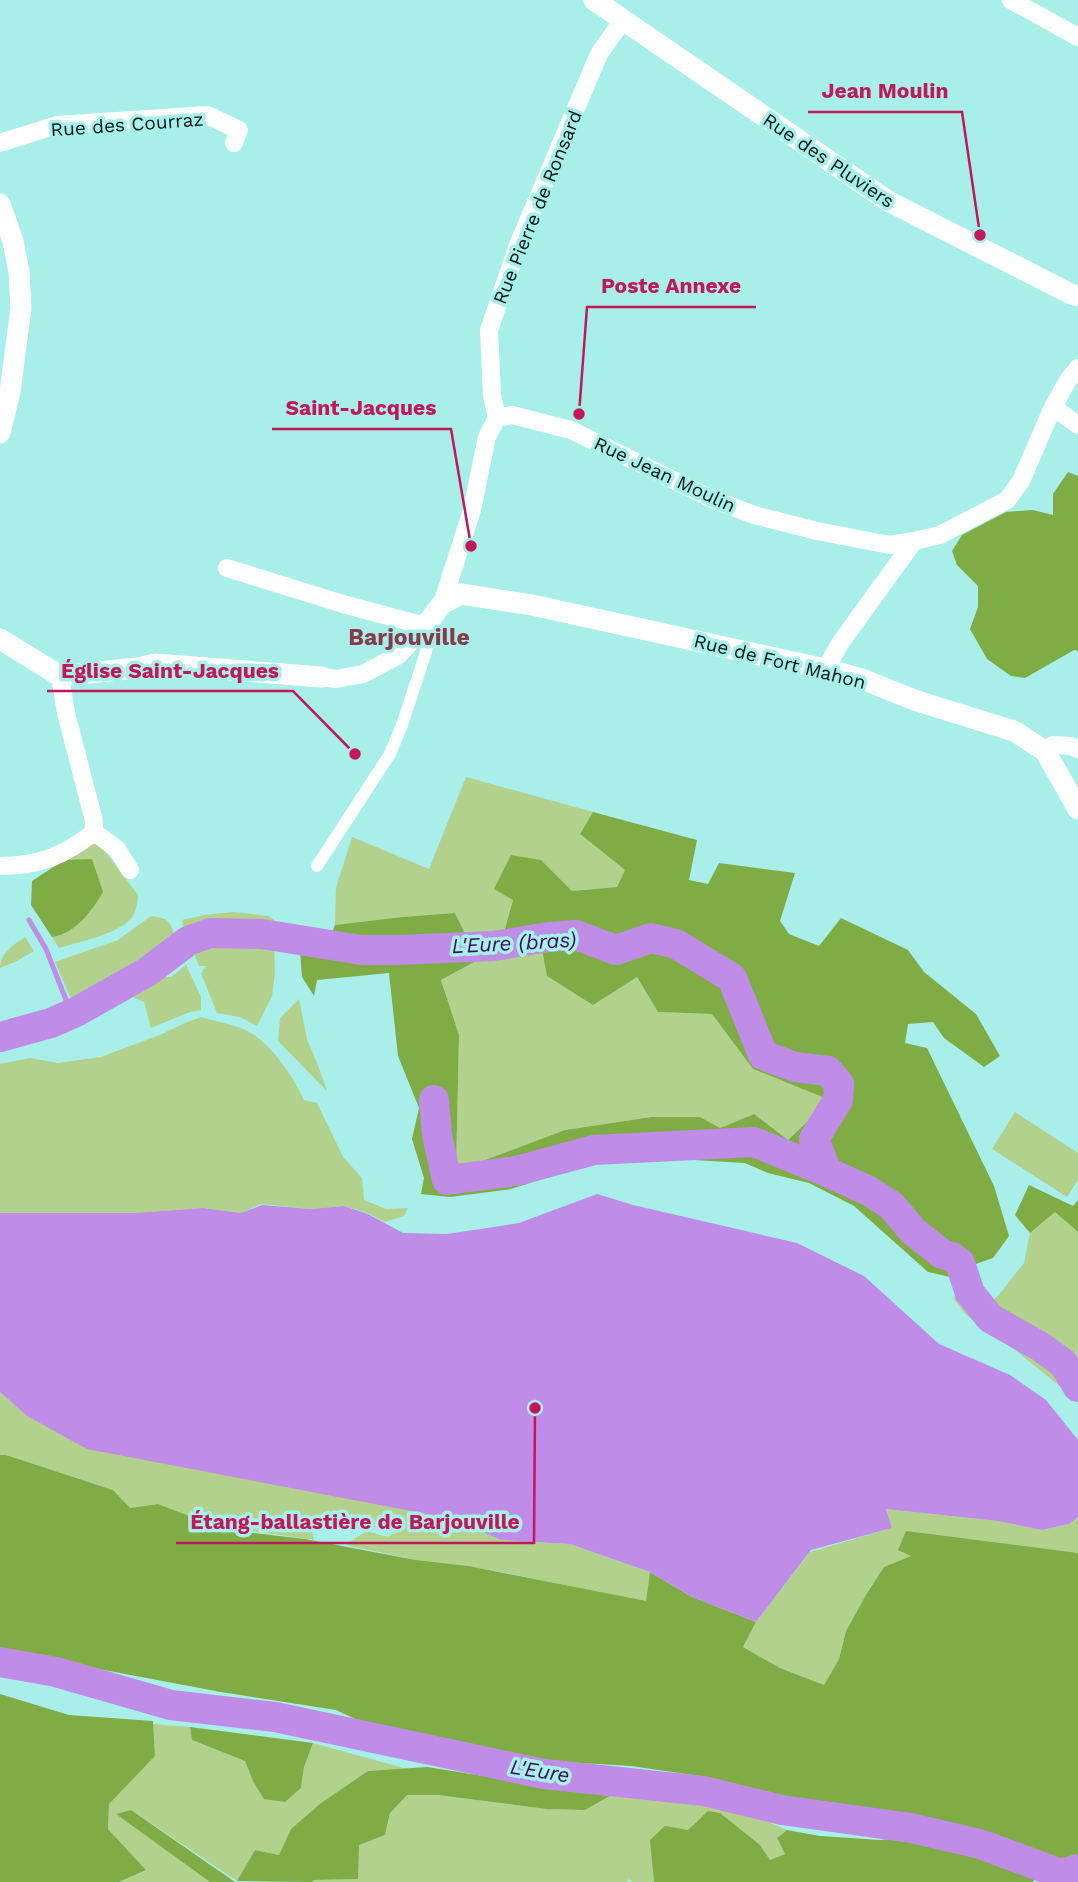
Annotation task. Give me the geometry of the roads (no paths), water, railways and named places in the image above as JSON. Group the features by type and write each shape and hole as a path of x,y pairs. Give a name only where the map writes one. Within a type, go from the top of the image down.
{"street":[{"name":"Rue des Pluviers","path":"594,0 888,201 1078,296"},
{"path":"1011,0 1078,37"},
{"name":"Rue Pierre de Ronsard","path":"497,418 492,395 489,330 518,245 599,54 623,20"},
{"name":"Rue des Courraz","path":"0,143 57,125 207,115 239,130 234,143"},
{"path":"0,206 13,241 19,272 21,308 0,433"},
{"name":"Rue Jean Moulin","path":"497,418 512,415 571,430 712,499 754,515 890,545 940,535 1007,500 1021,481 1053,407 1078,368"},
{"path":"1053,407 1078,425"},
{"path":"317,866 390,754 402,725 426,652 428,637 442,604 472,510 487,437 497,418"},
{"path":"825,669 841,642 914,541"},
{"path":"227,568 342,604 425,626"},
{"name":"Rue de Fort Mahon","path":"442,604 461,594 532,605 862,679 917,701 1014,731 1045,751 1078,809"},
{"path":"0,639 60,676 155,664 337,679 363,674 399,655 442,604"},
{"path":"60,676 66,713 94,821 94,832"},
{"path":"1045,751 1053,745 1078,749"},
{"path":"0,866 38,863 76,846 94,832"},
{"path":"94,832 117,849 130,870"}],"waterway":[{"path":"29,920 46,949 72,1015"},
{"name":"L'Eure (bras)","path":"0,1037 51,1023 76,1012 147,972 188,941 210,933 262,934 361,950 494,946 576,935 616,950 651,938 676,944 732,978 763,1055 795,1067 828,1071 839,1084 838,1100 814,1139 827,1172 869,1191 892,1206 913,1231 942,1254 960,1263 970,1293 990,1318 1063,1363 1078,1387"},
{"path":"434,1100 437,1135 447,1180 516,1171 594,1150 754,1142 827,1172"},
{"name":"L'Eure","path":"0,1662 56,1672 171,1705 275,1717 544,1774 704,1791 782,1810 911,1828 980,1844 1061,1874 1078,1869"}],"place":[{"name":"Jean Moulin","path":"980,235"},
{"name":"Poste Annexe","path":"579,414"},
{"name":"Saint-Jacques","path":"471,546"},
{"name":"Église Saint-Jacques","path":"355,754"},
{"name":"Étang-ballastière de Barjouville","path":"535,1408"}],"district":[{"name":"Barjouville","path":"409,637"}]}
